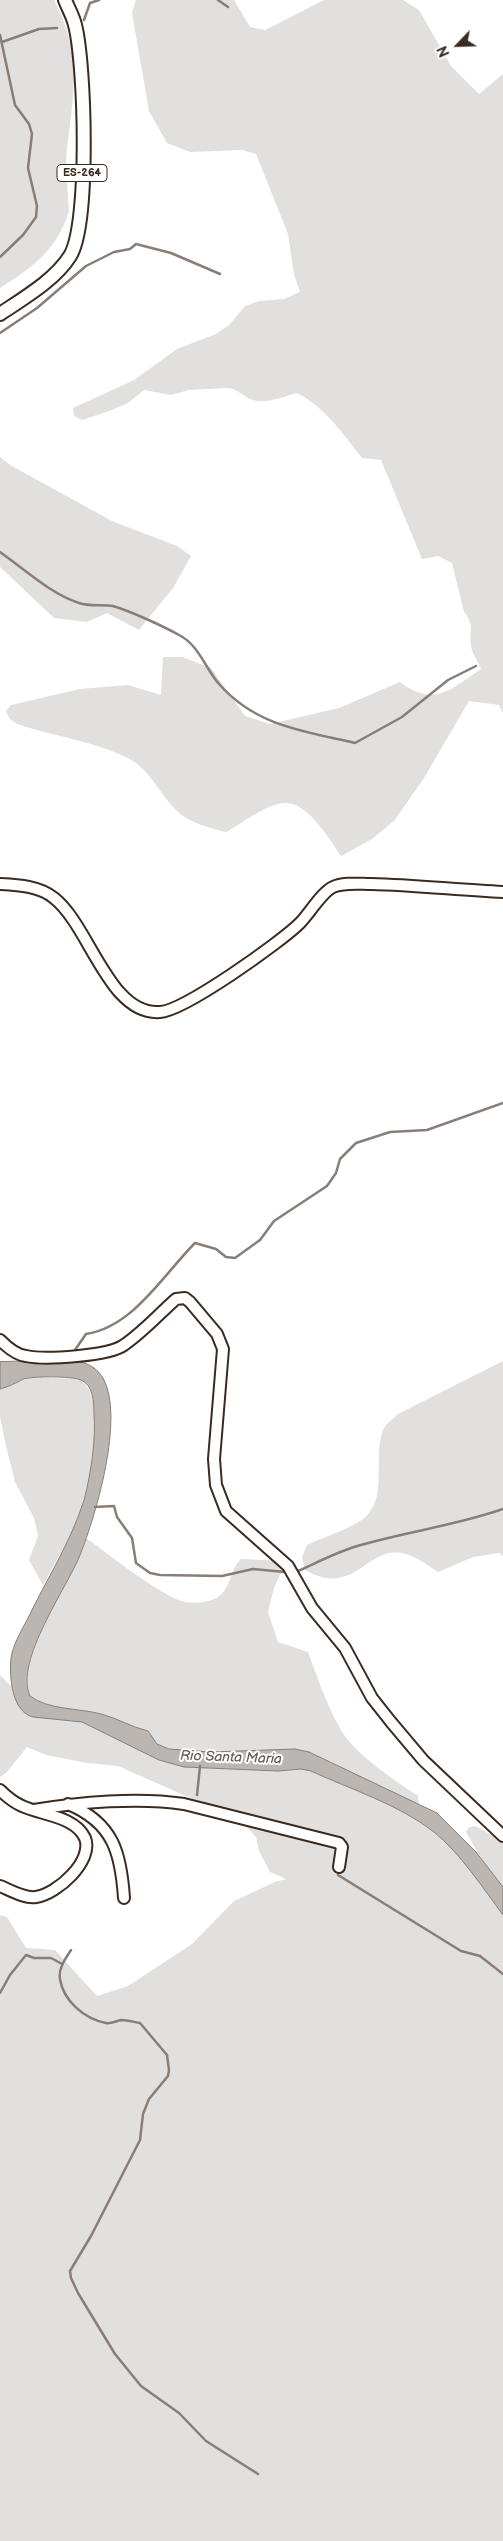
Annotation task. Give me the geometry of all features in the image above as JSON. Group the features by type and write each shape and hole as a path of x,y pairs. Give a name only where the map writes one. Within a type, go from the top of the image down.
{"main road":[{"name":"ES-264","path":"0,314 49,278 70,255 76,241 80,214 82,171 82,79 75,23 64,0"}],"street":[{"path":"0,884 28,887 53,897 75,922 126,1001 139,1009 162,1012 193,998 283,938 299,924 327,891 334,887 353,884 397,885 503,892"},
{"path":"0,1340 11,1350 25,1356 93,1354 112,1351 124,1345 176,1299 185,1298 190,1302 217,1334 223,1348 214,1459 216,1485 226,1511 288,1566 312,1608 345,1648 372,1698 423,1760 503,1836"},
{"path":"0,1790 11,1801 72,1824 81,1831 86,1844 86,1854 83,1863 57,1887 36,1897 0,1886"},
{"path":"34,1810 67,1804 145,1802 184,1804 339,1844 342,1847 340,1867"},
{"path":"67,1804 90,1815 102,1825 110,1838 120,1860 124,1898"}],"shaded area":[{"path":"0,0 54,0 69,37 74,73 66,157 69,211 51,247 33,265 0,288"},
{"path":"136,0 234,0 250,27 265,30 324,0 403,0 419,10 451,66 479,94 503,74 503,713 499,705 469,701 424,778 394,821 372,839 341,856 310,815 294,804 286,803 271,806 226,832 207,827 187,819 177,811 143,769 128,758 101,747 17,724 9,718 6,711 11,705 80,689 128,685 161,695 163,657 182,657 211,668 245,716 270,724 339,708 400,682 412,690 423,694 433,695 442,693 481,669 472,649 471,625 464,612 452,563 438,556 422,559 381,460 362,458 333,422 307,399 297,393 274,400 256,401 228,388 189,390 171,395 144,390 128,403 109,411 82,420 74,416 73,408 134,380 177,349 216,334 229,325 245,306 259,301 284,299 300,292 294,274 288,234 256,154 242,150 190,152 167,143 149,111 132,13"},
{"path":"0,457 10,465 112,521 177,546 191,556 173,588 139,630 107,613 87,622 54,618 0,567"},
{"path":"503,1361 503,1556 499,1553 473,1557 438,1572 416,1558 401,1553 389,1553 378,1557 348,1575 336,1578 322,1577 305,1570 302,1557 307,1545 354,1525 369,1513 378,1491 379,1452 384,1428 387,1424 398,1414"},
{"path":"33,1377 79,1379 89,1390 94,1407 94,1451 84,1497 70,1537 43,1585 29,1560 38,1536 34,1518 15,1482 0,1417 0,1389"},
{"path":"86,1538 149,1584 189,1603 215,1599 223,1593 234,1568 241,1559 286,1561 274,1588 268,1612 278,1642 308,1652 331,1710 348,1740 372,1763 418,1796 419,1805 309,1752 274,1750 205,1752 168,1748 157,1743 148,1731 101,1714 46,1704 30,1696 27,1681 30,1662 37,1640"},
{"path":"0,1675 13,1688 16,1700 26,1715 82,1722 159,1760 184,1767 278,1771 301,1769 311,1771 390,1805 420,1822 443,1840 471,1871 503,1915 503,2541 0,2541 0,1915 7,1917 26,1948 55,1950 97,1996 128,1986 192,1944 234,1901 275,1882 286,1879 270,1872 259,1851 256,1837 246,1826 229,1815 118,1766 87,1763 46,1755 27,1747 7,1772 0,1777"},
{"path":"475,1826 503,1841 503,1887 487,1868 466,1832 469,1827"}],"water":[{"name":"Rio Santa Maria","path":"71,1360 89,1365 103,1378 109,1395 111,1416 110,1441 100,1492 80,1555 44,1625 29,1664 27,1681 30,1696 46,1704 101,1714 148,1731 157,1744 169,1749 210,1752 295,1749 309,1752 437,1813 476,1852 503,1887 503,1915 462,1860 444,1840 405,1813 358,1791 311,1771 301,1769 278,1771 184,1767 159,1760 82,1722 33,1717 26,1714 20,1708 13,1693 12,1653 15,1643 79,1516 91,1468 94,1446 94,1404 92,1394 85,1382 70,1378 29,1378 0,1389 0,1362"}],"waterway":[{"path":"84,20 90,3 99,0"},
{"path":"218,0 228,7"},
{"path":"2,42 39,29 57,28"},
{"path":"0,35 15,105 29,124 32,134 28,168 37,206 36,217 23,235 0,257"},
{"path":"0,333 37,308 86,266 114,252 130,249 136,244 171,253 220,274"},
{"path":"0,552 58,594 87,605 113,606 128,611 186,639 197,651 214,678 233,698 265,718 281,725 317,735 355,743 402,717 448,680 476,666"},
{"path":"75,1350 86,1334 103,1329 133,1311 195,1243 216,1249 226,1257 235,1258 260,1240 274,1221 327,1186 336,1173 340,1159 356,1143 390,1132 427,1130 503,1103"},
{"path":"95,1507 114,1506 117,1517 132,1538 136,1563 150,1573 160,1575 222,1576 253,1569 285,1572"},
{"path":"298,1571 354,1547 466,1520 503,1509"},
{"name":"Rio Santa Maria","path":"197,1795 200,1766"},
{"path":"338,1875 461,1951 480,1956 503,1974"},
{"path":"71,1950 62,1964 60,1972 62,1987 70,2001 83,2013 98,2021 112,2023 123,2020 140,2023 167,2055 169,2070 168,2076 149,2099 143,2114 140,2140 91,2236 70,2271 71,2278 115,2354 141,2386 179,2413 206,2441 258,2474"},
{"path":"0,1993 10,1975 26,1955 34,1958 51,1958 62,1964"}]}
